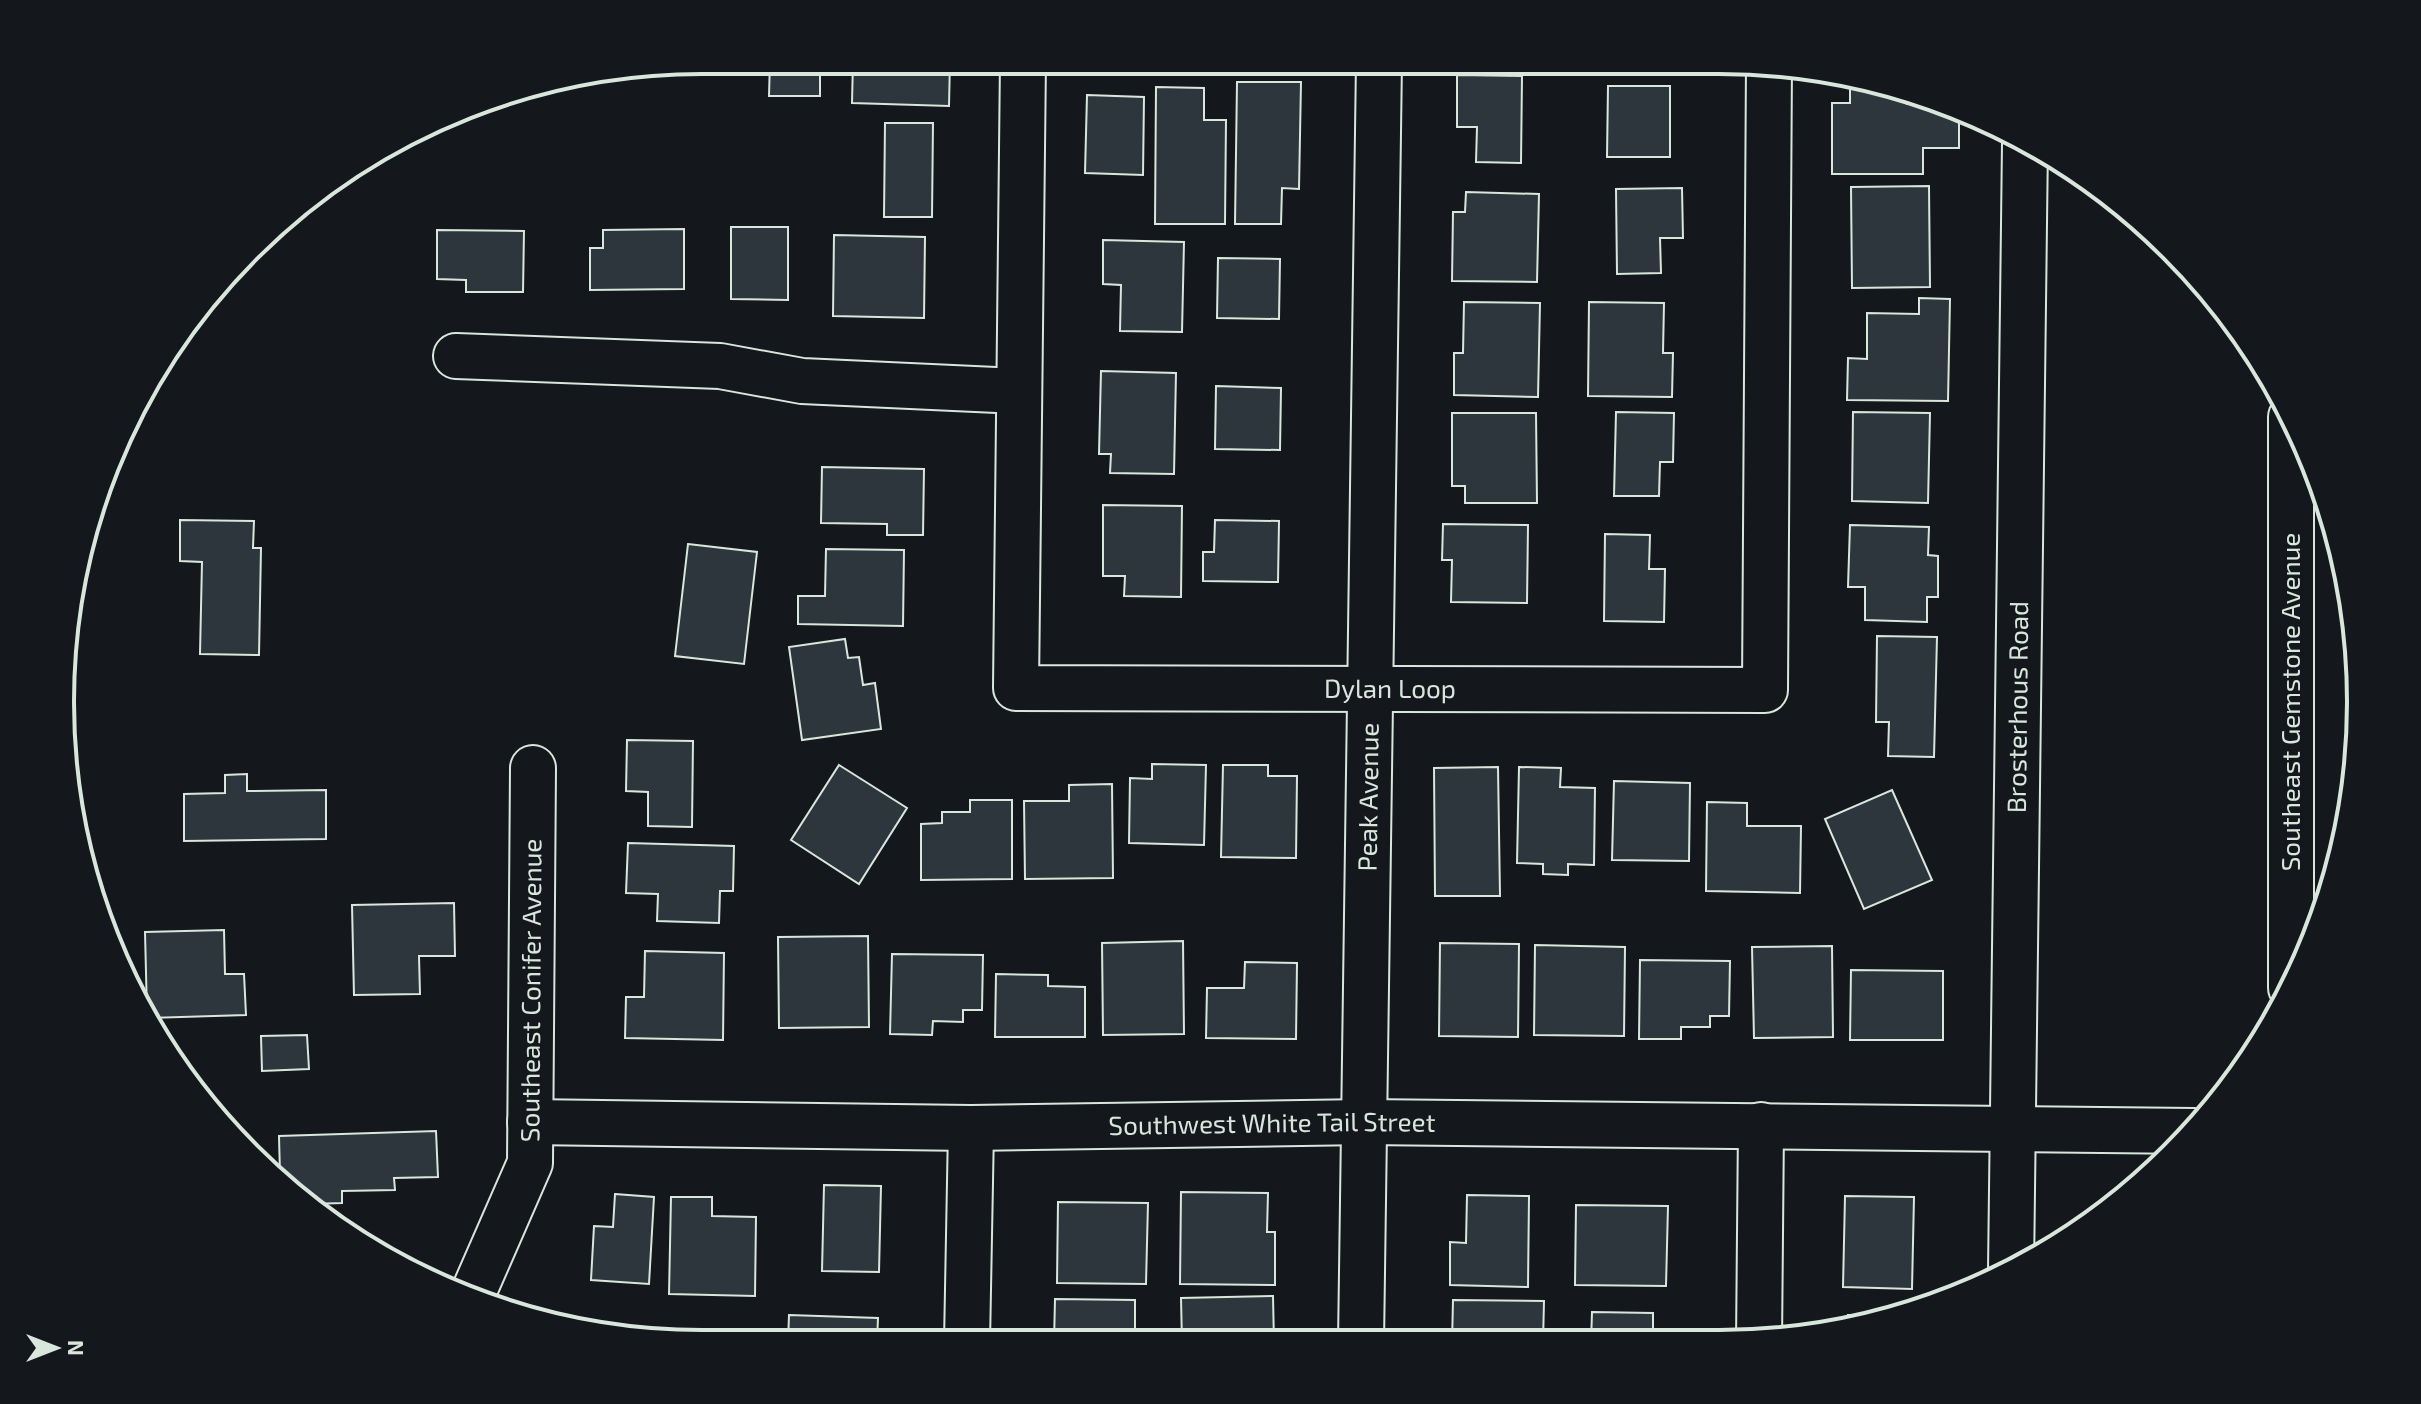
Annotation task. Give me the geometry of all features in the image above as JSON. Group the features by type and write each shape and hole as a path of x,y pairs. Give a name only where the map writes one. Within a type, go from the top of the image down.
{"street":[{"name":"Dylan Loop","path":"1023,74 1016,688 1371,690 1765,690 1769,76"},
{"name":"Peak Avenue","path":"1361,1330 1379,74"},
{"name":"Brosterhous Road","path":"2011,1258 2025,154"},
{"path":"456,356 720,366 802,381 1019,391"},
{"name":"Southeast Gemstone Avenue","path":"2291,444 2291,960"},
{"name":"Southeast Conifer Avenue","path":"476,1287 530,1163 533,768"},
{"name":"Southwest White Tail Street","path":"530,1122 971,1128 1365,1122 2177,1131"},
{"path":"1759,1329 1761,1125"},
{"path":"967,1330 971,1128"}],"building":[{"path":"770,74 820,74 820,96 769,96"},
{"path":"853,74 950,74 949,106 852,103"},
{"path":"1457,75 1522,76 1521,163 1476,162 1477,127 1457,127"},
{"path":"1237,82 1301,82 1299,189 1282,188 1281,224 1235,224"},
{"path":"1608,86 1670,86 1670,157 1607,157"},
{"path":"1156,87 1204,88 1204,120 1226,120 1225,224 1155,224"},
{"path":"1850,89 1855,89 1921,107 1959,122 1959,148 1923,148 1923,174 1832,174 1832,103 1850,103"},
{"path":"1087,95 1144,97 1143,175 1085,173"},
{"path":"885,123 933,123 932,217 884,217"},
{"path":"1929,186 1930,287 1852,288 1851,187"},
{"path":"1682,188 1683,238 1660,238 1661,273 1617,274 1616,189"},
{"path":"1466,192 1539,194 1537,282 1452,281 1453,212 1465,212"},
{"path":"731,227 788,227 788,300 731,299"},
{"path":"684,229 684,289 590,290 590,248 603,248 603,230"},
{"path":"437,230 524,231 523,292 466,292 466,280 437,279"},
{"path":"834,235 925,237 924,318 833,316"},
{"path":"1103,240 1184,242 1182,332 1120,331 1121,285 1103,284"},
{"path":"1218,258 1280,259 1279,319 1217,318"},
{"path":"1919,298 1950,299 1948,401 1847,400 1848,358 1867,359 1867,313 1919,314"},
{"path":"1464,302 1540,303 1538,397 1454,395 1454,353 1463,353"},
{"path":"1589,302 1664,303 1663,353 1673,353 1672,397 1588,396"},
{"path":"1101,371 1176,373 1174,474 1110,473 1111,454 1099,454"},
{"path":"1216,386 1281,388 1280,450 1215,449"},
{"path":"1616,412 1674,413 1673,462 1660,462 1659,496 1614,496"},
{"path":"1853,412 1930,413 1928,503 1852,501"},
{"path":"1452,413 1536,413 1537,503 1465,503 1465,486 1452,486"},
{"path":"822,467 924,469 923,535 887,535 887,524 821,523"},
{"path":"1103,505 1182,506 1181,597 1124,596 1125,576 1103,576"},
{"path":"180,520 254,521 253,548 261,548 259,655 200,654 202,562 180,561"},
{"path":"1215,520 1279,521 1278,582 1203,581 1203,552 1214,552"},
{"path":"1443,524 1528,525 1527,603 1451,602 1452,560 1442,560"},
{"path":"1850,525 1929,527 1928,555 1938,556 1938,597 1927,597 1927,622 1865,620 1865,587 1848,587"},
{"path":"1605,534 1650,535 1649,569 1665,569 1664,622 1604,621"},
{"path":"688,544 757,552 744,664 675,656"},
{"path":"826,549 904,550 903,626 798,624 798,596 825,596"},
{"path":"1877,636 1937,637 1934,757 1888,756 1889,722 1876,722"},
{"path":"845,639 848,658 859,657 863,685 875,683 881,729 802,740 789,647"},
{"path":"627,740 693,741 692,827 648,826 648,792 626,791"},
{"path":"1152,764 1206,765 1204,845 1129,843 1130,778 1152,779"},
{"path":"839,765 907,808 859,884 791,840"},
{"path":"1223,765 1268,765 1268,776 1297,776 1296,858 1221,857"},
{"path":"1498,767 1500,896 1435,896 1434,768"},
{"path":"1519,767 1561,768 1560,787 1595,788 1594,865 1568,864 1568,875 1543,874 1543,864 1517,863"},
{"path":"247,774 247,791 326,790 326,839 184,841 184,794 225,793 225,775"},
{"path":"1614,781 1690,783 1689,861 1612,860"},
{"path":"1112,784 1113,878 1025,879 1024,801 1069,801 1069,785"},
{"path":"1892,790 1932,880 1864,909 1825,819"},
{"path":"970,800 1012,800 1012,879 921,880 921,824 942,823 942,812 970,812"},
{"path":"1707,802 1747,803 1747,826 1801,826 1800,893 1706,891"},
{"path":"628,843 734,846 733,891 720,891 719,923 657,921 658,894 626,893"},
{"path":"454,903 455,956 419,956 420,994 354,995 352,905"},
{"path":"224,930 225,974 244,974 246,1015 159,1018 147,994 145,932"},
{"path":"868,936 869,1027 779,1028 778,937"},
{"path":"1183,941 1184,1034 1103,1035 1102,943"},
{"path":"1440,943 1519,944 1518,1037 1439,1036"},
{"path":"1535,945 1625,947 1624,1036 1534,1035"},
{"path":"1832,946 1833,1037 1754,1038 1752,947"},
{"path":"645,951 724,953 723,1040 625,1038 626,997 644,997"},
{"path":"892,954 983,955 982,1010 963,1010 963,1022 933,1021 932,1035 890,1034"},
{"path":"1640,960 1730,961 1729,1016 1710,1016 1710,1027 1681,1027 1681,1039 1639,1039"},
{"path":"1245,962 1297,963 1296,1039 1206,1038 1207,988 1244,988"},
{"path":"1851,970 1943,971 1943,1040 1850,1040"},
{"path":"996,974 1048,975 1048,986 1085,987 1085,1037 995,1037"},
{"path":"307,1035 309,1069 262,1071 261,1036"},
{"path":"436,1131 438,1177 394,1178 395,1190 342,1191 342,1203 325,1204 280,1166 279,1136"},
{"path":"824,1185 881,1186 879,1272 822,1271"},
{"path":"1181,1192 1268,1193 1267,1232 1275,1232 1275,1285 1180,1284"},
{"path":"615,1194 654,1197 649,1284 591,1280 594,1226 613,1227"},
{"path":"1467,1195 1529,1196 1528,1287 1450,1285 1450,1242 1466,1243"},
{"path":"1845,1196 1914,1197 1912,1289 1843,1287"},
{"path":"671,1197 712,1197 712,1216 756,1217 755,1296 669,1294"},
{"path":"1058,1202 1148,1203 1146,1284 1057,1283"},
{"path":"1576,1205 1668,1206 1666,1286 1575,1285"},
{"path":"1273,1296 1274,1330 1182,1330 1181,1298"},
{"path":"1055,1299 1135,1300 1135,1330 1054,1330"},
{"path":"1453,1300 1544,1301 1543,1330 1452,1330"},
{"path":"1592,1312 1653,1313 1653,1330 1591,1330"},
{"path":"789,1315 878,1318 878,1330 788,1330"}]}
